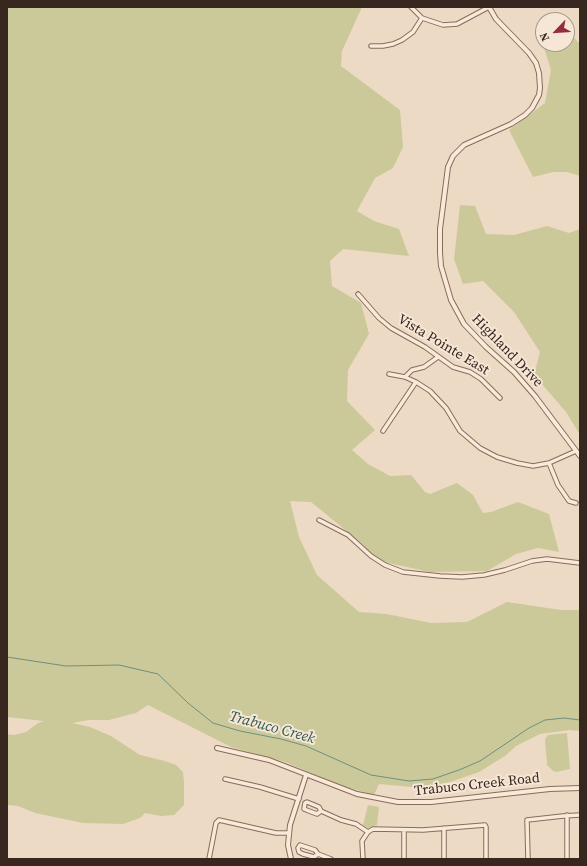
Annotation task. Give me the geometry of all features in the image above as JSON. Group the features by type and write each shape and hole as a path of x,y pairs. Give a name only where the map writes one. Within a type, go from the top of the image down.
{"street":[{"path":"411,7 422,18 443,25 457,24 489,7"},
{"name":"Highland Drive","path":"489,7 496,19 529,53 536,63 539,73 539,95 532,108 525,115 511,124 464,145 453,156 448,167 440,229 441,266 451,300 464,324 486,347 514,372 543,406 580,456"},
{"path":"371,46 383,46 402,40 413,32 422,18"},
{"name":"Vista Pointe East","path":"358,294 379,318 391,328 425,347 453,367 470,372 481,379 500,398"},
{"path":"405,377 412,370 424,367 438,357"},
{"path":"389,374 405,377 430,391 446,408 460,431 480,448 497,457 533,466 549,463 576,451"},
{"path":"384,431 416,382"},
{"path":"549,463 558,485 569,501 576,503"},
{"path":"319,520 348,535 371,556 385,565 403,572 462,577 484,575 532,561 547,559 580,563"},
{"name":"Trabuco Creek Road","path":"217,748 269,760 357,794 379,799 414,803 550,788 580,788"},
{"path":"291,859 288,845 290,825 306,775"},
{"path":"225,779 260,787 298,799"},
{"path":"321,811 341,820 356,824 368,832"},
{"path":"567,815 567,859"},
{"path":"528,859 526,821 529,819 580,815"},
{"path":"209,859 217,821 219,820 276,833 289,833"},
{"path":"363,859 362,841 368,832 377,828 404,830 479,825 486,826 486,859"},
{"path":"444,828 444,859"},
{"path":"404,830 404,859"},
{"path":"318,854 314,857 303,854 299,852 298,848 300,845 315,850 318,854 331,859"}],"shaded area":[{"path":"7,7 362,7 342,51 341,66 400,110 403,147 393,168 375,178 357,211 374,221 399,229 409,256 343,249 330,261 332,286 361,303 369,334 348,370 347,401 375,430 352,450 368,464 390,476 411,475 425,492 430,494 457,483 473,495 483,513 491,512 518,502 549,514 559,552 538,548 516,554 487,571 430,572 379,561 360,542 311,502 290,501 299,537 317,575 359,612 387,614 431,623 467,622 507,602 561,610 580,610 580,731 570,730 540,734 516,746 505,756 479,772 450,782 423,788 379,784 374,795 342,786 285,762 231,747 148,705 136,713 109,720 89,720 72,723 90,727 111,736 140,755 176,765 183,772 184,805 174,815 161,816 145,813 140,818 123,824 83,823 35,813 18,806 7,805 7,734 14,735 26,732 38,723 44,721 7,717"},
{"path":"575,39 580,44 580,176 567,172 553,172 533,177 509,130 545,103 551,70 545,52 575,52"},
{"path":"460,205 475,206 486,234 514,235 547,226 569,233 580,229 580,435 566,412 534,375 540,352 514,312 483,281 463,284 454,259"},
{"path":"567,733 570,769 556,772 547,765 545,739 548,735"},
{"path":"368,805 379,807 377,825 368,828 363,825"}],"waterway":[{"name":"Trabuco Creek","path":"7,657 66,666 119,665 158,674 188,703 213,723 240,731 281,739 306,746 371,775 409,781 433,779 480,761 529,728 545,720 564,718 580,720"}]}
